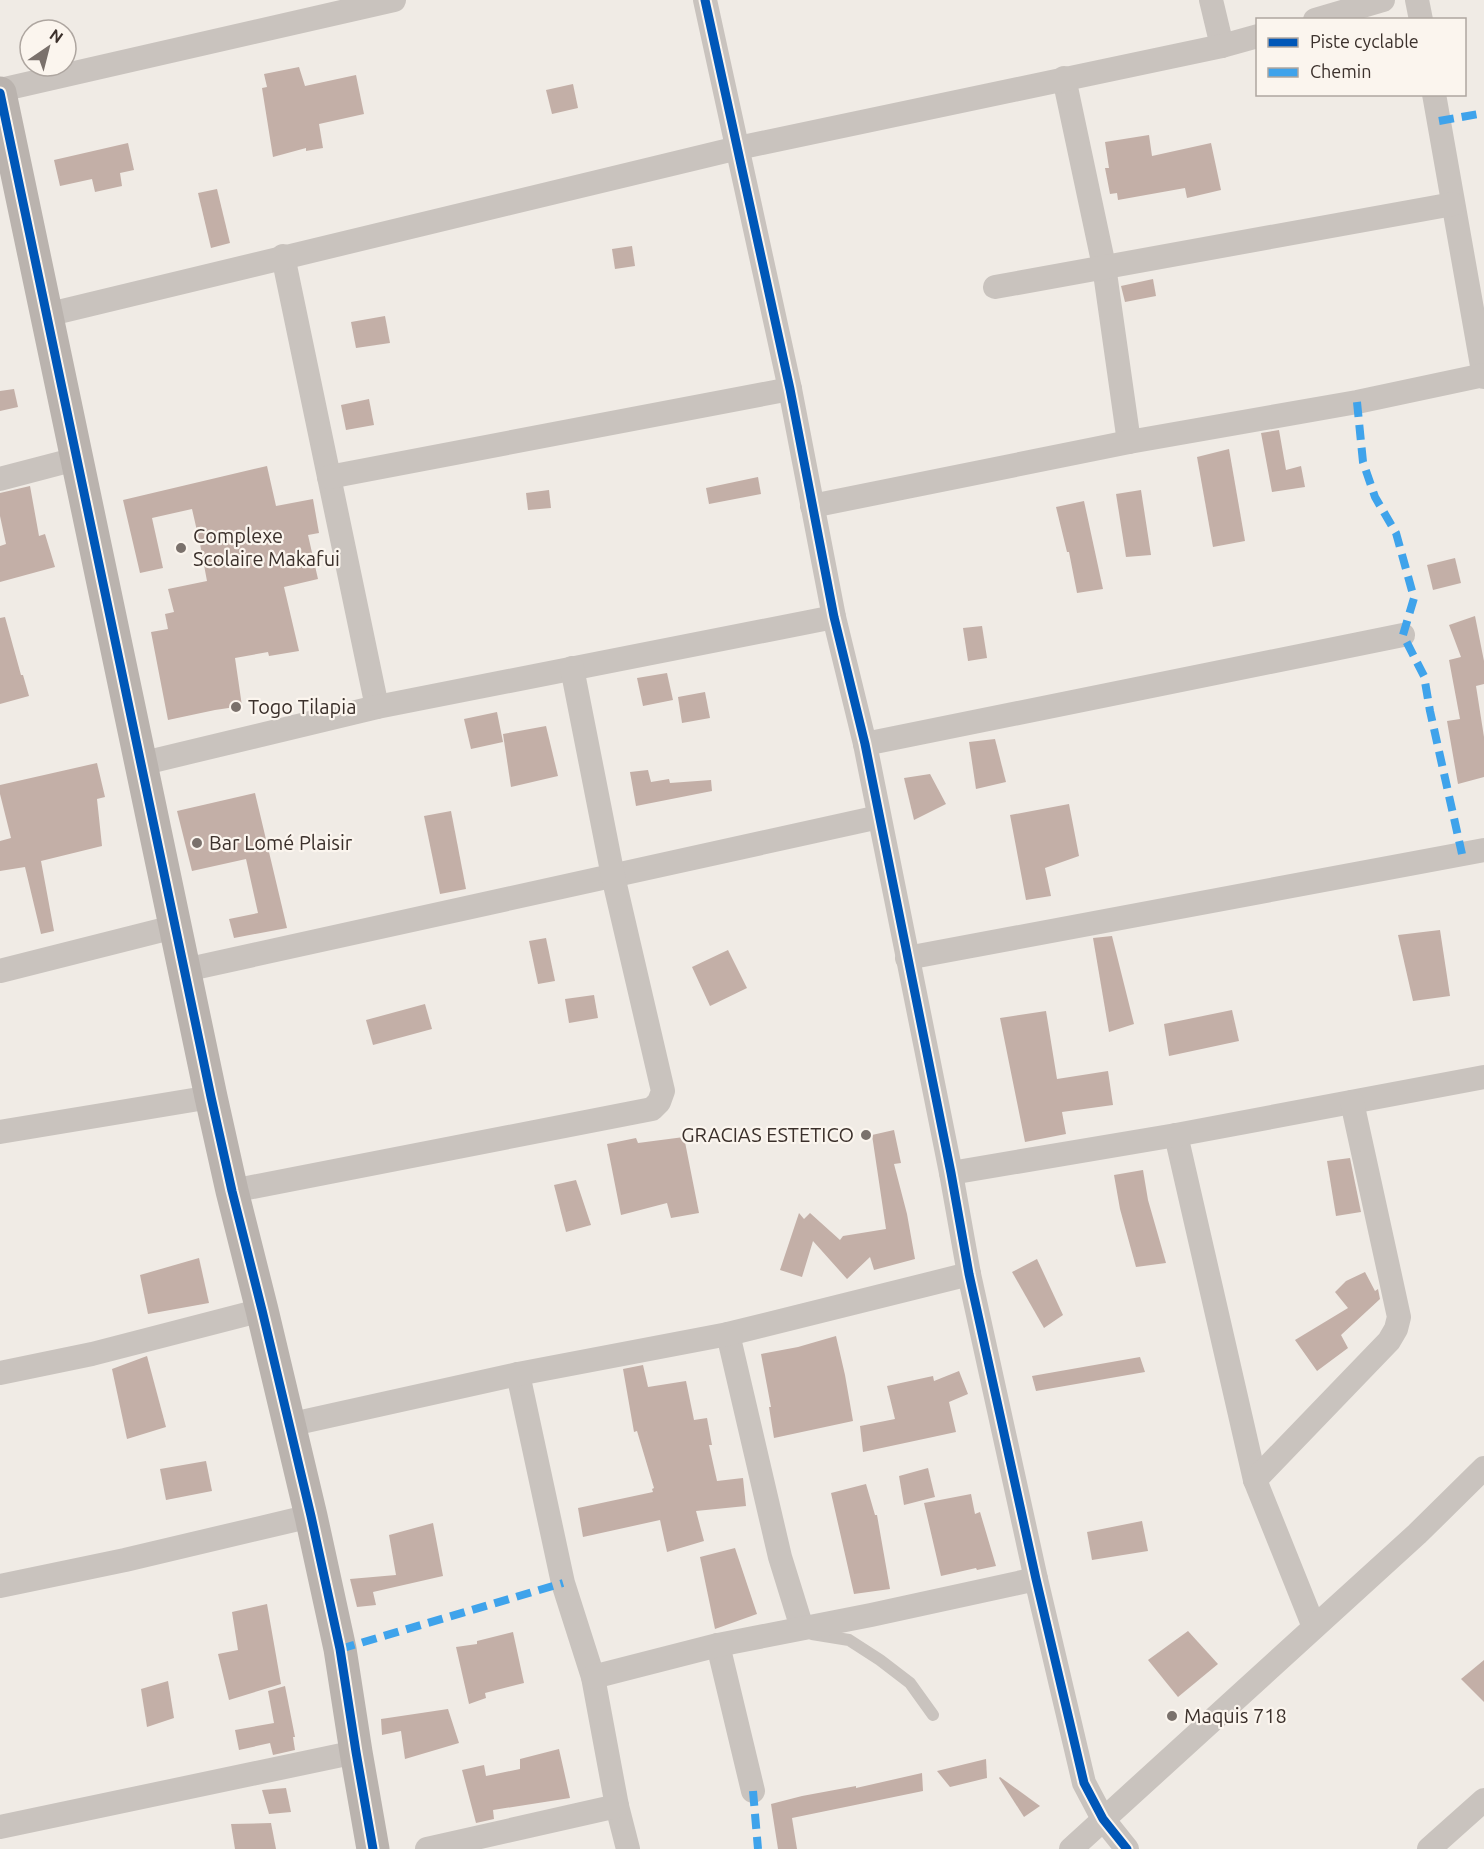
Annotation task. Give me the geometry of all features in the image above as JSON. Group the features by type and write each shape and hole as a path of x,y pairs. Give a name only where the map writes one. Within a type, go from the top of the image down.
{"street":[{"path":"373,1849 340,1649 311,1516 211,1097 0,91 394,0"},
{"path":"705,0 790,389 834,617 865,744 969,1274 1036,1580 1084,1783 1103,1819 1127,1849"},
{"path":"1211,0 1222,46"},
{"path":"1323,18 1383,0"},
{"path":"1417,0 1421,18"},
{"path":"46,315 738,148 1222,46 1256,36"},
{"path":"1064,78 1104,266 1129,442"},
{"path":"812,506 1129,442 1357,402 1484,376 1434,96"},
{"path":"994,287 1454,204"},
{"path":"283,256 376,707"},
{"path":"329,477 790,389"},
{"path":"0,478 76,459"},
{"path":"140,764 376,707 834,617"},
{"path":"865,744 1403,635"},
{"path":"232,1191 652,1109 659,1102 663,1091 612,876 572,668"},
{"path":"185,970 879,817"},
{"path":"907,958 1484,850"},
{"path":"0,971 174,927"},
{"path":"951,1173 1176,1135 1484,1077"},
{"path":"0,1132 211,1097"},
{"path":"1255,1480 1389,1341 1396,1329 1399,1317 1352,1102"},
{"path":"1176,1135 1255,1480 1314,1627"},
{"path":"288,1425 519,1374 728,1334 969,1274"},
{"path":"0,1373 92,1354 262,1310"},
{"path":"728,1334 797,1629"},
{"path":"519,1374 563,1583 593,1677 628,1849"},
{"path":"1071,1849 1417,1534 1484,1468"},
{"path":"0,1586 125,1560 311,1516"},
{"path":"593,1677 718,1645 1036,1580"},
{"path":"718,1645 753,1791"},
{"path":"0,1826 356,1752"},
{"path":"1429,1849 1484,1800"},
{"path":"427,1849 618,1806"}],"lane":[{"path":"797,1629 849,1640 880,1660 909,1683 933,1715"}],"building":[{"path":"299,67 305,86 356,75 364,114 319,124 323,148 306,151 306,148 273,157 262,88 267,87 264,74"},
{"path":"573,84 578,108 552,114 546,90"},
{"path":"1149,135 1152,156 1211,143 1221,190 1187,198 1185,188 1118,200 1117,193 1110,194 1105,168 1109,168 1105,142"},
{"path":"128,143 134,170 120,173 122,186 95,192 92,179 60,186 54,160"},
{"path":"217,189 230,243 211,248 198,193"},
{"path":"632,246 635,266 615,269 612,249"},
{"path":"1153,279 1156,296 1125,302 1121,286"},
{"path":"385,316 390,343 356,348 351,322"},
{"path":"14,389 18,407 0,411 0,391"},
{"path":"369,399 374,425 346,430 341,405"},
{"path":"1279,430 1286,470 1301,466 1305,487 1272,492 1261,433"},
{"path":"1229,449 1245,541 1213,547 1197,457"},
{"path":"267,466 276,506 313,499 319,533 308,535 318,579 284,587 299,651 269,656 268,652 235,658 242,706 168,720 151,632 168,629 165,614 174,612 168,589 207,581 200,544 192,509 152,518 163,568 140,573 123,500"},
{"path":"758,477 761,494 709,504 706,488"},
{"path":"30,486 39,536 45,534 55,567 0,582 0,546 6,544 0,516 0,493"},
{"path":"549,490 551,508 528,510 526,493"},
{"path":"1141,490 1151,555 1126,557 1116,494"},
{"path":"1084,501 1103,589 1077,593 1069,552 1067,552 1056,507"},
{"path":"1455,558 1461,583 1433,590 1427,565"},
{"path":"1475,616 1484,661 1484,684 1476,686 1484,737 1484,777 1458,784 1447,721 1460,719 1449,660 1461,657 1449,625"},
{"path":"5,617 29,696 0,704 0,618"},
{"path":"982,626 987,658 968,661 963,628"},
{"path":"667,673 673,700 643,706 637,678"},
{"path":"705,692 710,718 682,723 678,697"},
{"path":"497,712 503,742 471,749 464,719"},
{"path":"546,726 558,776 511,787 503,734"},
{"path":"995,739 1006,782 976,789 969,742"},
{"path":"97,763 105,797 97,799 102,846 41,861 54,931 41,934 25,867 0,871 0,841 11,838 0,794 0,785"},
{"path":"648,770 651,782 669,779 670,783 711,780 712,791 636,806 630,772"},
{"path":"930,774 946,804 914,820 904,778"},
{"path":"255,793 287,928 234,938 229,919 258,913 246,859 192,871 177,811"},
{"path":"1069,804 1079,856 1045,868 1051,896 1026,900 1010,815"},
{"path":"451,811 466,889 440,894 424,816"},
{"path":"1440,930 1450,996 1413,1001 1398,935"},
{"path":"1112,936 1134,1024 1109,1032 1093,938"},
{"path":"546,938 555,981 538,984 529,941"},
{"path":"728,950 747,988 710,1006 692,967"},
{"path":"594,995 598,1018 569,1023 565,999"},
{"path":"425,1004 432,1029 373,1045 366,1020"},
{"path":"1232,1010 1239,1041 1169,1056 1164,1024"},
{"path":"1046,1011 1057,1079 1108,1071 1113,1105 1062,1112 1066,1134 1025,1142 1000,1018"},
{"path":"894,1130 901,1163 894,1164 907,1214 915,1259 874,1270 870,1257 847,1279 813,1241 802,1277 780,1270 799,1213 804,1219 810,1213 840,1240 843,1236 886,1229 872,1135"},
{"path":"684,1137 699,1213 671,1218 667,1203 621,1215 607,1144 636,1138 638,1143"},
{"path":"1350,1158 1361,1212 1336,1216 1327,1161"},
{"path":"1143,1170 1148,1200 1166,1263 1136,1267 1120,1209 1114,1175"},
{"path":"576,1180 591,1225 566,1232 554,1185"},
{"path":"199,1258 209,1303 148,1314 140,1275"},
{"path":"1037,1259 1063,1315 1044,1328 1012,1272"},
{"path":"1365,1272 1375,1291 1378,1289 1380,1299 1341,1335 1348,1348 1317,1371 1295,1340 1348,1308 1335,1292 1346,1281"},
{"path":"836,1336 853,1421 774,1438 761,1354 798,1347"},
{"path":"147,1356 166,1427 127,1439 112,1369"},
{"path":"1140,1357 1145,1372 1036,1391 1032,1376"},
{"path":"643,1365 648,1387 686,1381 694,1420 707,1418 712,1445 709,1445 717,1481 743,1478 746,1506 696,1511 704,1541 667,1552 660,1520 583,1537 578,1508 653,1492 654,1488 637,1431 634,1432 623,1369"},
{"path":"959,1371 968,1394 949,1402 956,1432 863,1452 860,1426 895,1419 887,1386 933,1376 934,1381"},
{"path":"206,1461 212,1491 166,1500 160,1469"},
{"path":"928,1468 935,1497 904,1505 899,1476"},
{"path":"866,1484 875,1515 877,1515 890,1589 854,1594 831,1493"},
{"path":"971,1494 975,1514 980,1512 996,1566 941,1576 924,1503"},
{"path":"1142,1521 1148,1551 1092,1560 1087,1532"},
{"path":"433,1523 443,1576 373,1592 376,1605 357,1607 350,1579 396,1575 389,1535"},
{"path":"735,1548 757,1614 715,1629 700,1557"},
{"path":"267,1604 281,1684 229,1700 218,1654 238,1650 232,1612"},
{"path":"1188,1631 1218,1664 1178,1697 1148,1660"},
{"path":"513,1632 524,1683 485,1693 486,1698 469,1704 456,1647 477,1644 477,1641"},
{"path":"1484,1660 1484,1702 1461,1679"},
{"path":"168,1681 174,1718 147,1727 141,1689"},
{"path":"285,1686 295,1737 293,1737 295,1750 273,1755 270,1743 239,1750 235,1730 274,1723 268,1691"},
{"path":"448,1709 459,1743 405,1759 401,1731 382,1735 381,1719"},
{"path":"559,1749 570,1798 493,1810 494,1819 476,1823 462,1770 484,1765 486,1776 520,1769 520,1759"},
{"path":"986,1759 987,1778 950,1787 937,1771"},
{"path":"922,1773 923,1791 792,1818 797,1849 778,1849 771,1804"},
{"path":"1000,1777 1040,1806 1024,1817"},
{"path":"286,1788 291,1812 269,1814 262,1790"},
{"path":"271,1823 276,1849 235,1849 231,1824"}],"marked path":[{"path":"1439,121 1484,113"},
{"path":"1357,402 1363,462 1375,497 1396,533 1414,598 1403,635 1424,676 1462,854"},
{"path":"340,1649 563,1583"},
{"path":"753,1791 758,1849"}],"cycle path":[{"path":"705,0 790,389 834,617 865,744 969,1274 1036,1579 1084,1783 1103,1819 1127,1849"},
{"path":"0,93 211,1097 311,1516 340,1649 373,1849"}],"place":[{"name":"Complexe Scolaire Makafui","path":"181,548"},
{"name":"Togo Tilapia","path":"236,707"},
{"name":"Bar Lomé Plaisir","path":"197,843"},
{"name":"GRACIAS ESTETICO","path":"866,1135"},
{"name":"Maquis 718","path":"1172,1716"}]}
